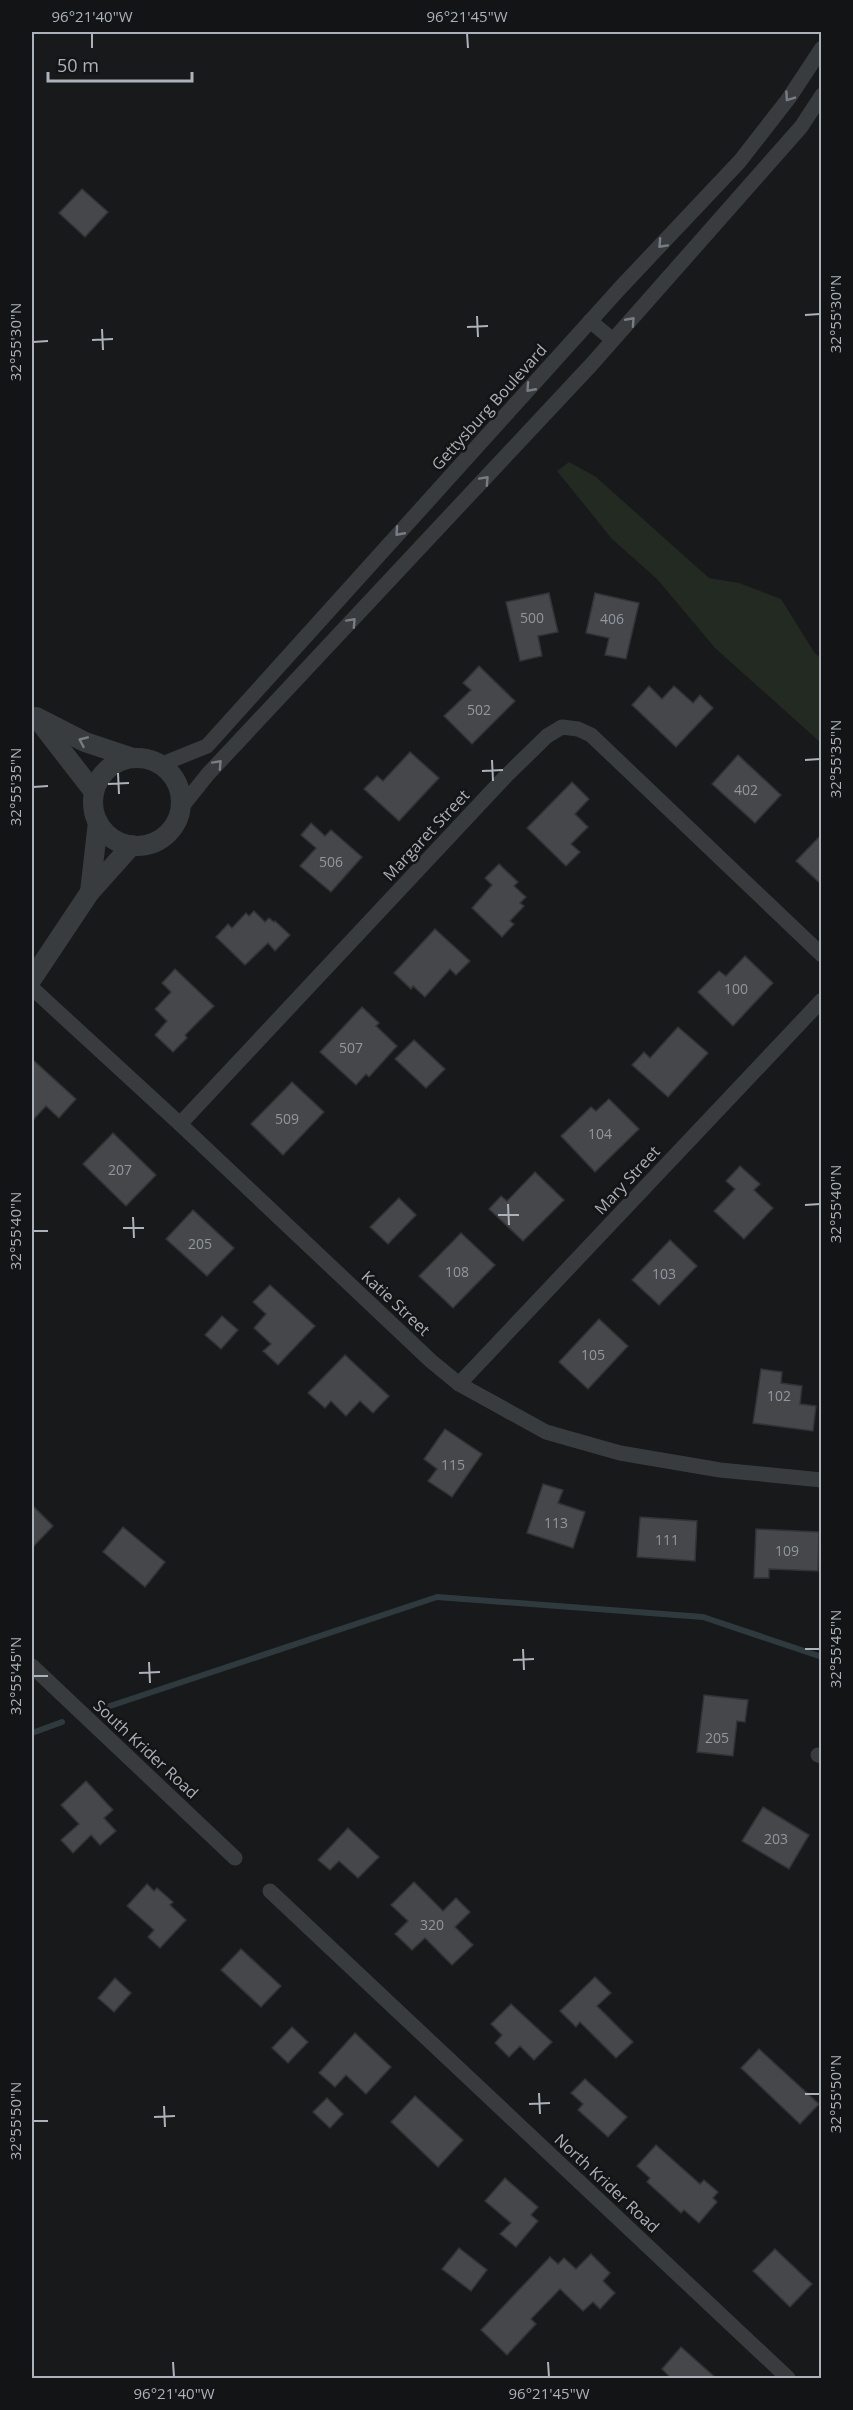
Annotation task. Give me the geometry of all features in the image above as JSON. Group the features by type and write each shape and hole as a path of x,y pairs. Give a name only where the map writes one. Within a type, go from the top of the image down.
{"street":[{"name":"Gettysburg Boulevard","path":"160,765 207,746 590,321 740,161 789,98 822,48"},
{"path":"180,809 180,795 176,781 160,765 141,758 113,764 99,780 94,792 95,815 101,828 112,838 132,845 154,842 166,834 175,823 180,809 208,774 391,581 613,340 801,127 822,95"},
{"path":"699,204 718,222"},
{"path":"590,321 613,340"},
{"path":"34,715 85,742 133,758"},
{"path":"34,715 94,792"},
{"name":"Margaret Street","path":"180,1124 506,776 547,736 561,727 578,729 591,735 822,955"},
{"path":"90,892 98,822"},
{"path":"32,979 90,892 132,845"},
{"name":"Katie Street","path":"32,988 180,1124 422,1353 459,1384 546,1432 620,1453 720,1470 822,1480"},
{"name":"Mary Street","path":"459,1384 822,1000"},
{"name":"South Krider Road","path":"32,1666 235,1858"},
{"name":"North Krider Road","path":"270,1891 788,2379"}],"shaded area":[{"path":"569,462 596,477 709,578 739,583 781,599 814,652 821,659 821,743 715,648 657,579 612,539 557,471"}],"building":[{"path":"82,189 108,212 85,237 59,213"},
{"path":"549,593 558,632 538,636 542,656 520,661 506,602"},
{"path":"595,593 639,603 626,659 605,655 609,638 586,633"},
{"path":"479,666 515,701 472,744 444,716 471,690 463,683"},
{"path":"649,686 662,699 674,686 693,703 700,695 713,708 676,747 632,705"},
{"path":"410,752 439,778 399,821 364,789 377,776 383,781"},
{"path":"738,755 781,795 755,823 712,784"},
{"path":"572,782 589,799 575,814 588,827 571,844 580,852 566,866 527,828"},
{"path":"311,823 325,836 331,830 362,857 331,892 300,866 316,848 301,835"},
{"path":"822,834 822,885 796,861"},
{"path":"499,864 518,882 514,886 526,897 520,903 524,906 510,921 514,924 502,937 472,908 492,885 485,878"},
{"path":"254,911 265,922 269,918 275,921 290,935 275,951 268,943 245,965 216,937 228,924 232,928 246,913 249,916"},
{"path":"435,929 470,961 456,975 450,969 425,997 413,986 411,989 394,973"},
{"path":"745,956 773,983 733,1026 698,992 719,971 726,976"},
{"path":"175,969 214,1006 185,1035 187,1038 173,1052 155,1035 167,1021 155,1009 171,992 162,983"},
{"path":"362,1007 379,1023 376,1026 397,1046 369,1077 366,1074 356,1085 320,1052"},
{"path":"678,1027 708,1053 668,1097 632,1065 644,1052 650,1058"},
{"path":"414,1040 445,1069 426,1088 395,1059"},
{"path":"32,1059 76,1099 59,1118 46,1106 32,1121"},
{"path":"292,1082 324,1112 283,1155 251,1124"},
{"path":"609,1099 639,1129 595,1172 561,1136 591,1107 596,1111"},
{"path":"113,1133 156,1175 126,1206 83,1164"},
{"path":"740,1166 760,1184 754,1190 773,1208 744,1239 714,1211 735,1189 726,1181"},
{"path":"535,1172 564,1200 523,1241 489,1209 501,1196 507,1201"},
{"path":"399,1198 416,1215 388,1244 370,1227"},
{"path":"193,1210 234,1248 207,1276 166,1239"},
{"path":"461,1233 495,1265 453,1308 419,1276"},
{"path":"670,1240 697,1266 659,1305 632,1280"},
{"path":"270,1285 315,1326 278,1365 263,1351 271,1344 254,1328 266,1314 253,1302"},
{"path":"222,1316 238,1330 221,1349 205,1335"},
{"path":"599,1319 628,1346 588,1389 559,1362"},
{"path":"345,1355 389,1396 373,1413 360,1401 346,1416 331,1401 325,1408 308,1393"},
{"path":"761,1369 782,1372 781,1383 802,1386 800,1404 816,1406 813,1431 753,1423"},
{"path":"445,1429 482,1454 452,1497 428,1481 437,1469 424,1459"},
{"path":"543,1484 563,1490 558,1503 585,1512 573,1548 527,1533"},
{"path":"32,1505 53,1526 32,1548"},
{"path":"640,1517 697,1521 695,1561 637,1557"},
{"path":"123,1527 165,1562 145,1587 103,1552"},
{"path":"756,1529 819,1532 818,1571 769,1569 769,1578 754,1578"},
{"path":"704,1695 748,1700 745,1722 737,1721 733,1756 697,1752"},
{"path":"86,1781 113,1810 104,1818 116,1831 100,1845 91,1835 73,1853 61,1840 79,1824 61,1805"},
{"path":"763,1807 809,1835 789,1869 742,1841"},
{"path":"348,1828 379,1857 358,1878 339,1861 330,1870 318,1860"},
{"path":"414,1882 443,1911 456,1898 470,1912 455,1927 473,1945 452,1965 425,1938 412,1950 395,1934 408,1921 391,1905"},
{"path":"147,1884 154,1891 157,1888 173,1902 170,1905 186,1920 160,1948 148,1937 154,1930 127,1906"},
{"path":"241,1949 281,1986 261,2007 221,1970"},
{"path":"595,1977 611,1993 597,2006 633,2042 616,2058 580,2022 576,2027 560,2011"},
{"path":"115,1978 131,1993 114,2012 98,1998"},
{"path":"511,2004 552,2042 534,2060 520,2046 509,2057 495,2043 502,2035 491,2024"},
{"path":"292,2027 308,2042 288,2063 272,2048"},
{"path":"355,2033 391,2067 366,2094 346,2075 335,2087 319,2073"},
{"path":"759,2049 819,2104 800,2124 741,2068"},
{"path":"585,2079 627,2117 608,2137 578,2110 583,2104 571,2093"},
{"path":"415,2096 463,2140 438,2167 391,2122"},
{"path":"327,2098 343,2114 330,2128 313,2112"},
{"path":"656,2145 700,2184 704,2180 718,2192 713,2198 717,2202 699,2223 684,2210 681,2213 647,2182 650,2178 637,2166"},
{"path":"505,2178 538,2207 531,2215 538,2221 516,2247 500,2234 511,2223 485,2201"},
{"path":"459,2248 487,2270 471,2291 442,2269"},
{"path":"775,2249 812,2284 790,2307 753,2271"},
{"path":"591,2254 610,2273 603,2281 615,2293 600,2309 593,2302 583,2311 560,2289 531,2319 536,2324 507,2355 481,2330 550,2257 558,2264 564,2258 576,2269"},
{"path":"681,2347 717,2379 672,2379 662,2369"}],"waterway":[{"path":"101,1709 437,1597 703,1617 822,1657"},
{"path":"32,1733 62,1722"}]}
